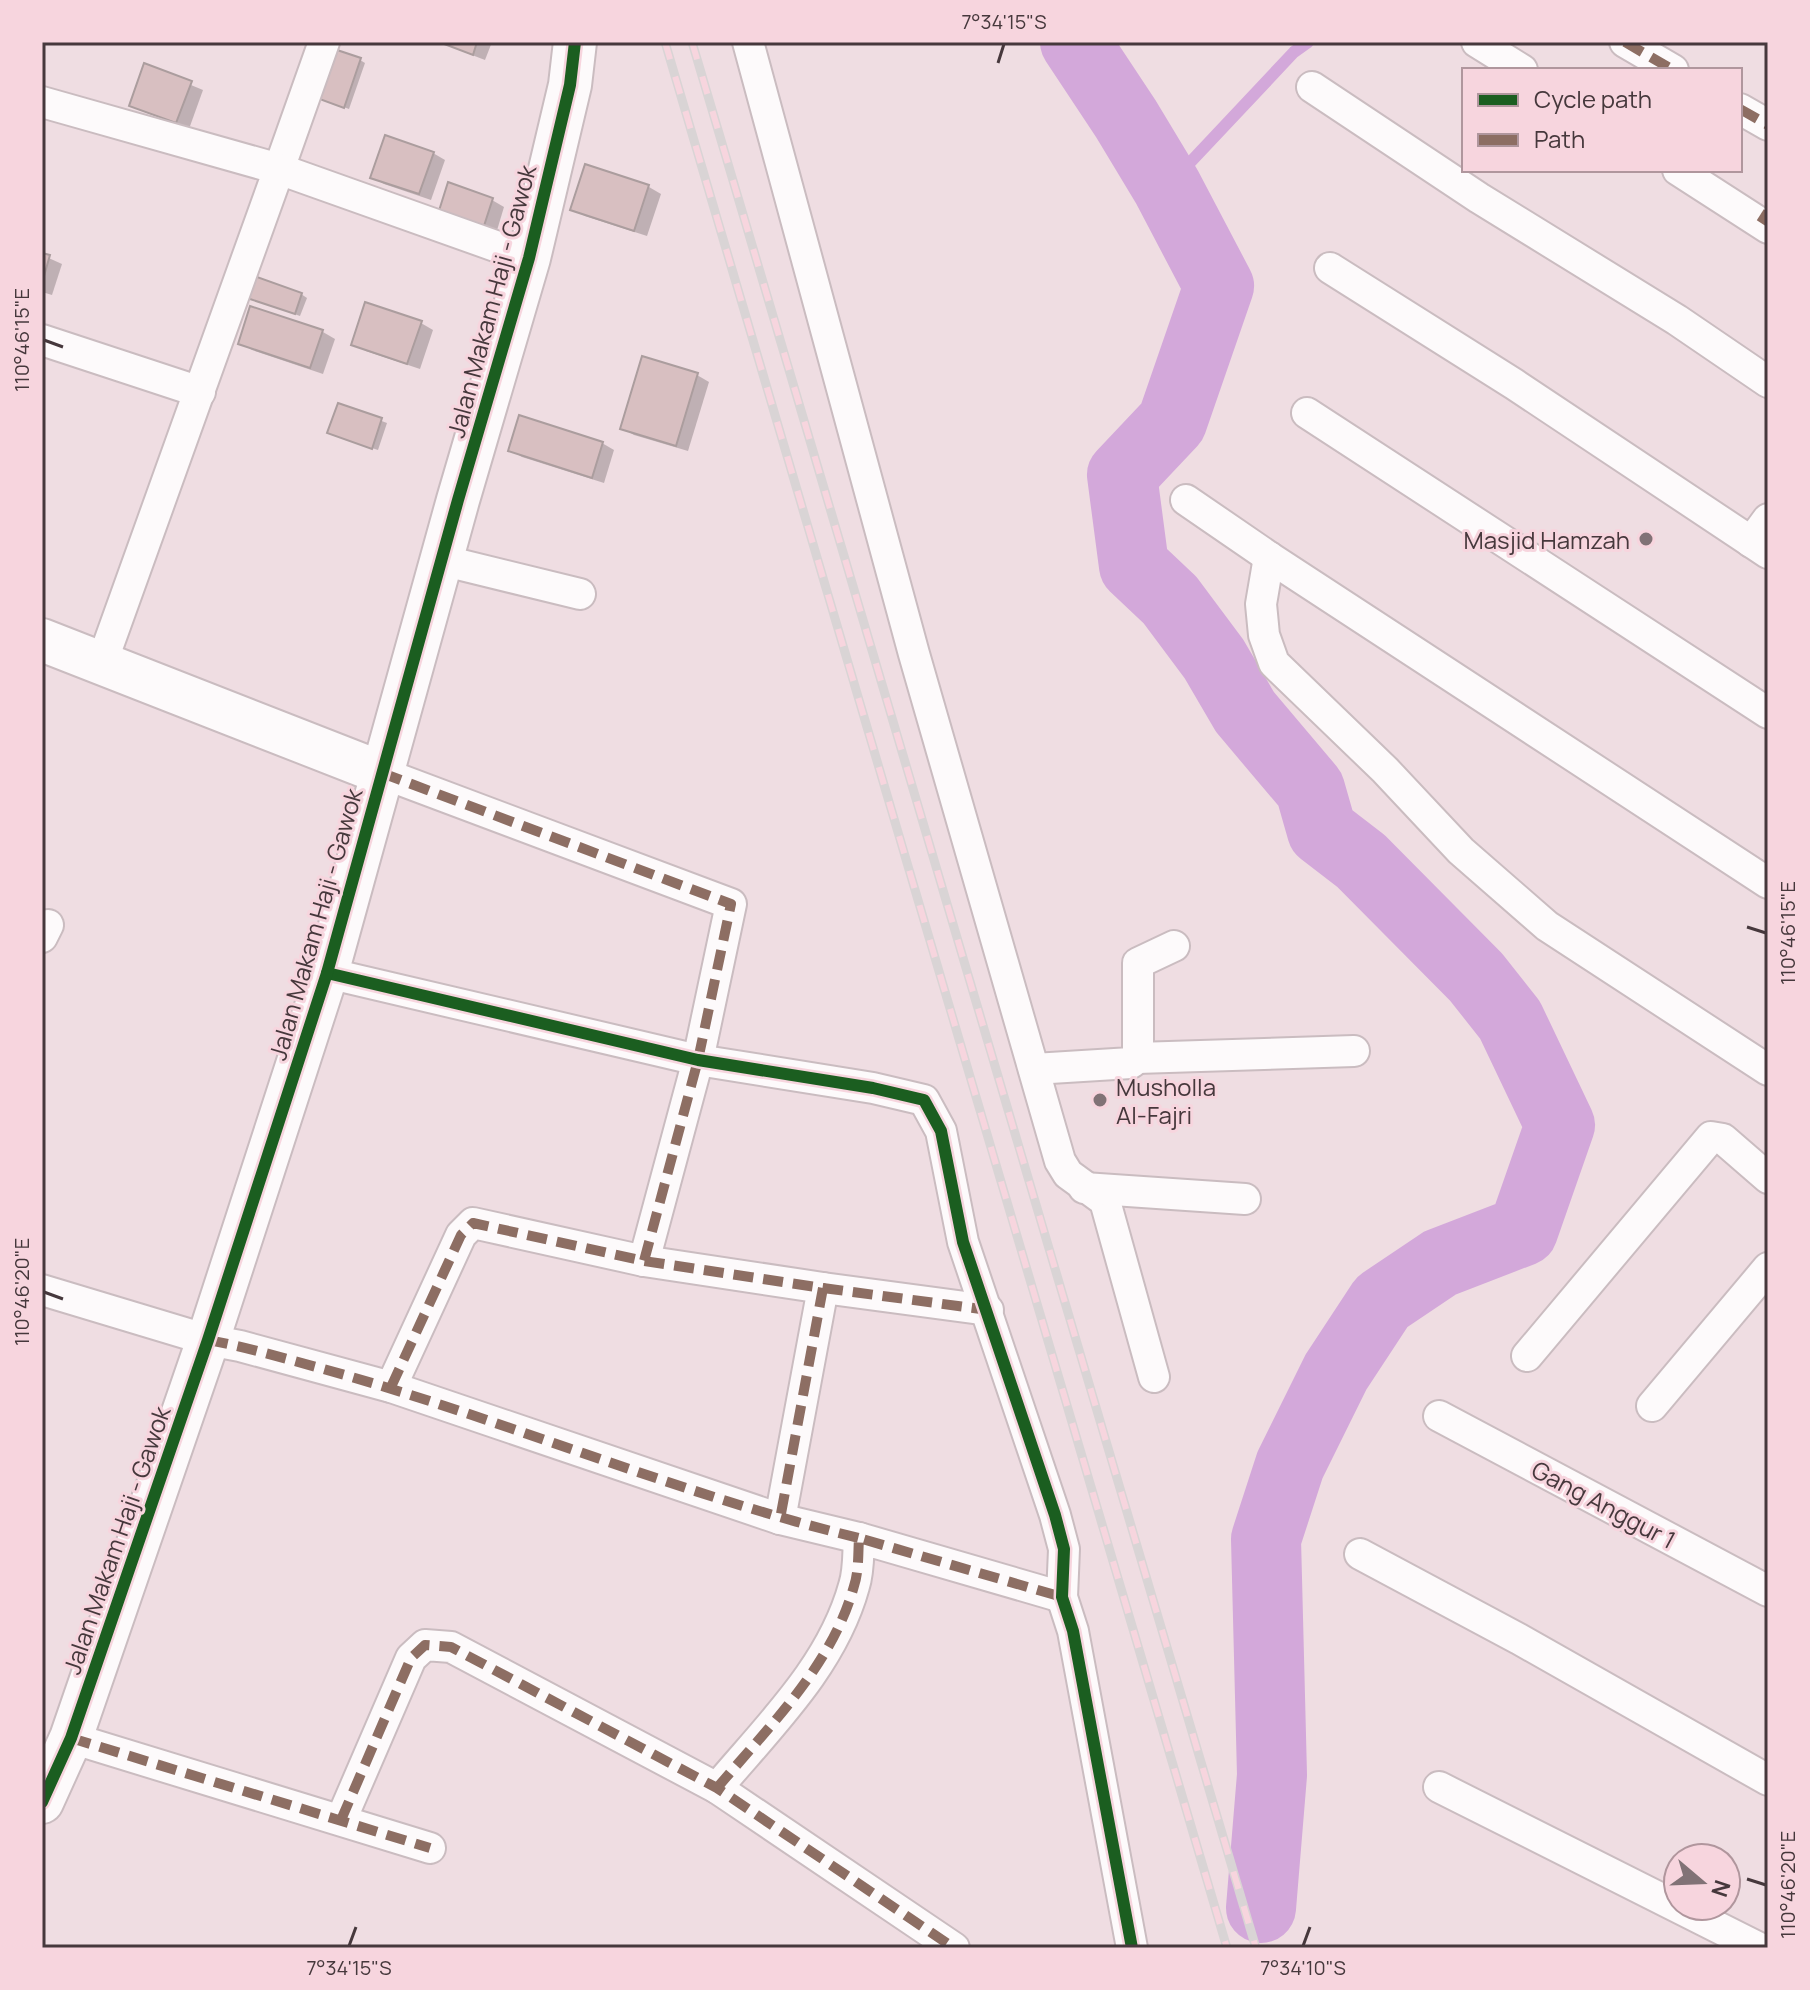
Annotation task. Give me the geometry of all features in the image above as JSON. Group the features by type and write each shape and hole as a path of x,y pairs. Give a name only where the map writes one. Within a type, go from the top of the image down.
{"street":[{"path":"101,665 324,42"},
{"name":"Jalan Makam Haji - Gawok","path":"42,1802 71,1738 208,1340 327,973 441,560 529,258 570,85 575,42"},
{"path":"748,42 914,654 1060,1161 1068,1174 1105,1201 1154,1377"},
{"path":"1477,42 1519,68"},
{"path":"1625,42 1670,68"},
{"path":"1312,87 1479,198 1677,320 1768,382"},
{"path":"42,102 279,169 529,258"},
{"path":"1742,110 1768,125"},
{"path":"1681,172 1766,221"},
{"path":"1330,268 1762,538"},
{"path":"42,340 200,392"},
{"path":"1307,413 1768,713"},
{"path":"1186,500 1768,883"},
{"path":"1269,557 1261,604 1264,635 1274,663 1385,770 1461,851 1547,926 1768,1070"},
{"path":"441,560 580,594"},
{"path":"42,640 382,773 731,904 698,1060 644,1261"},
{"path":"1137,1058 1137,966 1140,961 1174,946"},
{"path":"327,973 698,1060 873,1088 924,1100 941,1131 963,1242 988,1310 1064,1549 1062,1597 1073,1631 1132,1948"},
{"path":"1034,1069 1131,1063 1137,1058 1354,1051"},
{"path":"1527,1356 1711,1137 1723,1139 1768,1178"},
{"path":"1084,1188 1245,1199"},
{"path":"391,1387 461,1235 473,1223 644,1261 988,1310"},
{"path":"1652,1406 1768,1268"},
{"path":"780,1519 823,1288"},
{"path":"42,1290 208,1340 391,1387 780,1519 859,1538 1062,1597"},
{"name":"Gang Anggur 1","path":"1439,1416 1768,1591"},
{"path":"717,1788 808,1680 829,1644 845,1614 856,1583 859,1538"},
{"path":"1360,1554 1519,1639 1768,1780"},
{"path":"341,1820 411,1658 425,1645 451,1647 717,1788 954,1948"},
{"path":"71,1738 430,1848"},
{"path":"1439,1787 1759,1948"}],"building":[{"path":"439,42 477,42 473,55"},
{"path":"331,48 361,58 344,108 314,97"},
{"path":"144,63 192,81 176,123 129,106"},
{"path":"385,135 434,152 419,194 370,178"},
{"path":"585,164 649,185 634,231 570,210"},
{"path":"448,182 493,198 482,232 437,217"},
{"path":"42,253 50,255 42,283"},
{"path":"254,276 302,293 295,314 247,298"},
{"path":"365,302 422,321 407,364 351,345"},
{"path":"250,306 323,330 310,368 238,344"},
{"path":"642,356 698,373 676,446 620,429"},
{"path":"338,403 382,418 372,449 327,433"},
{"path":"519,415 603,442 592,478 508,451"}],"waterway":[{"path":"1075,42 1167,187 1219,286 1172,422 1122,475 1134,566 1170,600 1214,659 1245,712 1310,789 1322,831 1361,861 1476,977 1510,1020 1560,1125 1523,1231 1440,1263 1382,1302 1336,1372 1290,1465 1266,1539 1272,1775 1261,1908"},
{"path":"1167,187 1294,52 1308,42"}],"railway":[{"path":"665,42 1227,1948"},
{"path":"692,42 1256,1948"}],"marked path":[{"path":"1625,42 1670,68"},
{"path":"1742,110 1768,125"},
{"path":"1761,223 1768,212"},
{"path":"382,773 731,904 698,1060 644,1261"},
{"path":"391,1387 461,1235 473,1223 644,1261 823,1288 780,1519"},
{"path":"823,1288 988,1310"},
{"path":"208,1340 388,1388 723,1500 859,1538"},
{"path":"717,1788 797,1694 831,1643 856,1580 859,1538 1062,1597"},
{"path":"341,1820 411,1658 425,1645 451,1647 717,1788 954,1948"},
{"path":"71,1738 430,1848"}],"cycle path":[{"path":"42,1802 71,1738 208,1340 327,973 458,500 529,258 570,85 575,42"},
{"path":"327,973 698,1060 873,1088 924,1100 941,1131 963,1242 1064,1549 1062,1597 1073,1631 1132,1948"}],"place":[{"name":"Masjid Hamzah","path":"1646,539"},
{"name":"Musholla Al-Fajri","path":"1100,1100"}]}
